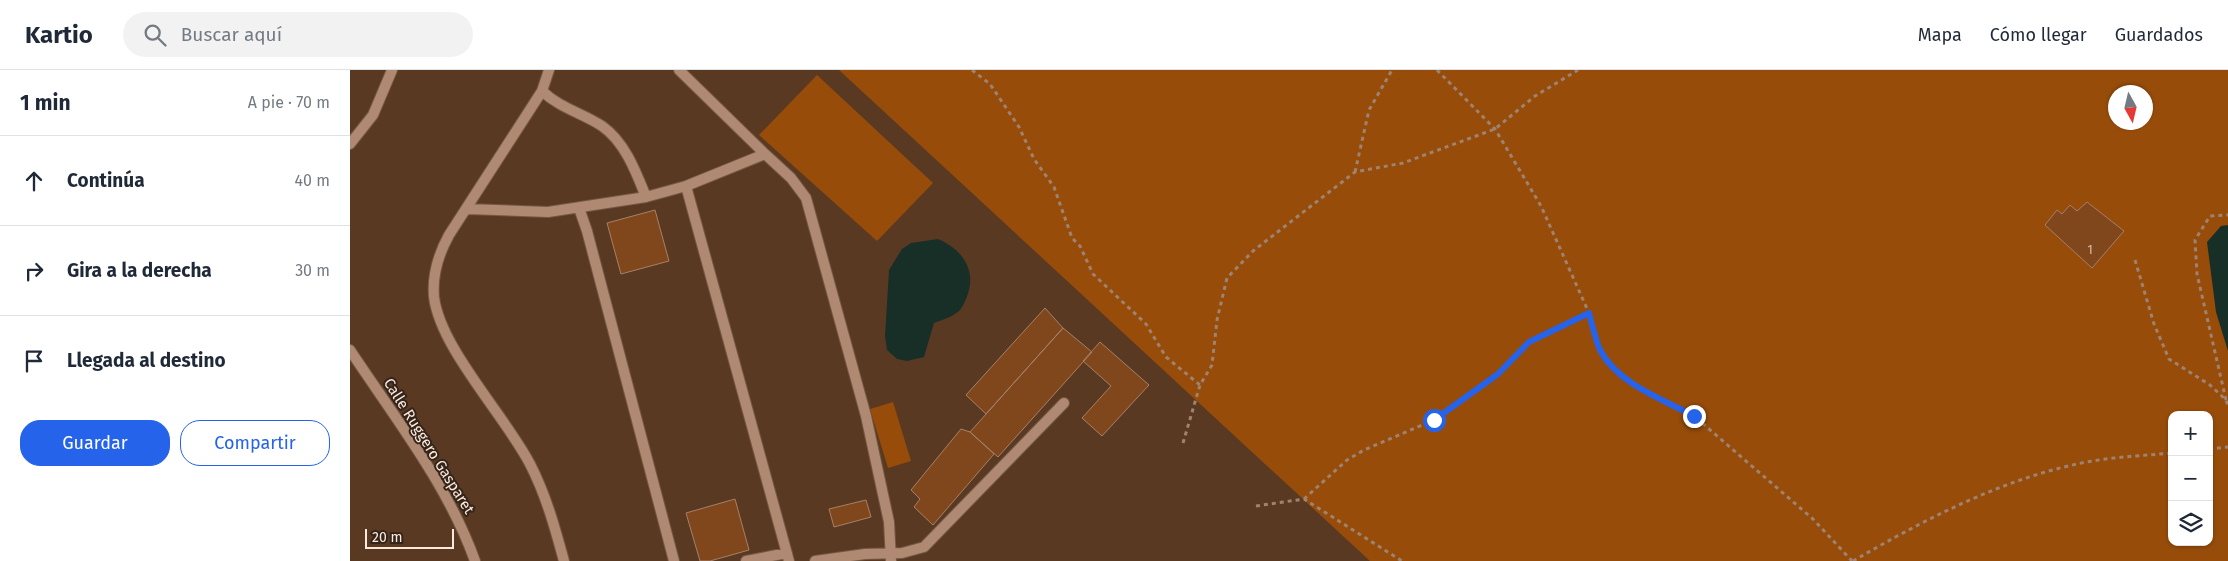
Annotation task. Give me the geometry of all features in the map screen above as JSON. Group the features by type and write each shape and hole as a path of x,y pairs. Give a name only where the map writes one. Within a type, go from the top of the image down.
{"street":[{"path":"350,144 373,114 392,70"},
{"path":"549,70 542,91 440,252 435,269 434,299 438,313 460,357 529,462 542,489 564,561"},
{"path":"679,70 791,178 806,198 868,424 889,522 892,557"},
{"path":"542,91 553,102 602,126 618,141 636,172 646,197"},
{"path":"467,209 516,212 579,208 646,197 686,186 765,154"},
{"path":"686,186 788,557 746,561"},
{"path":"579,208 587,231 674,561"},
{"name":"Calle Ruggero Gasparet","path":"350,350 446,499 460,525 475,561"},
{"path":"815,561 892,557 924,547 1064,403"}],"path":[{"path":"972,70 990,84 1019,127 1034,158 1054,187 1072,238 1080,246 1093,274 1146,324 1166,357 1200,385"},
{"path":"1356,172 1369,110 1392,70"},
{"path":"1437,70 1495,129 1541,206 1589,313 1600,349 1611,366 1630,382 1694,416 1813,519 1852,561 1933,517 2038,475 2076,464 2115,457 2168,453"},
{"path":"1183,444 1200,385 1212,365 1217,320 1227,278 1253,250 1356,172 1403,164 1495,129 1535,96 1578,70"},
{"path":"2228,215 2210,216 2195,240 2197,274 2228,406"},
{"path":"2135,260 2154,324 2169,359 2210,385 2226,400"},
{"path":"1256,506 1304,499 1347,460 1364,450 1434,420 1498,374 1529,342 1589,313"},
{"path":"2213,449 2228,447"},
{"path":"1304,499 1402,561"}],"shaded area":[{"path":"839,70 2228,70 2228,561 1370,561"},
{"path":"817,75 933,183 877,241 759,135"},
{"path":"893,402 911,461 888,468 870,409"}],"water":[{"path":"2228,225 2228,351 2216,312 2207,242 2221,226"},
{"path":"938,239 953,247 964,259 970,273 967,296 959,311 950,317 934,323 924,357 907,361 897,359 887,350 885,336 889,270 902,249 911,243"}],"building":[{"path":"2087,202 2124,231 2092,268 2045,225 2057,210 2062,214 2070,205 2077,211"},
{"path":"655,210 669,261 621,274 607,223"},
{"path":"1045,308 1063,328 986,414 966,395"},
{"path":"1063,328 1092,352 998,457 970,432"},
{"path":"1100,342 1149,385 1102,436 1082,418 1111,386 1083,361"},
{"path":"961,429 970,432 994,454 933,525 914,507 920,499 911,490"},
{"path":"735,499 749,550 710,561 700,561 686,513"},
{"path":"866,500 871,517 834,527 829,509"}],"route":[{"path":"1434,420 1498,374 1529,342 1589,313 1600,349 1611,366 1630,382 1694,416"}]}
